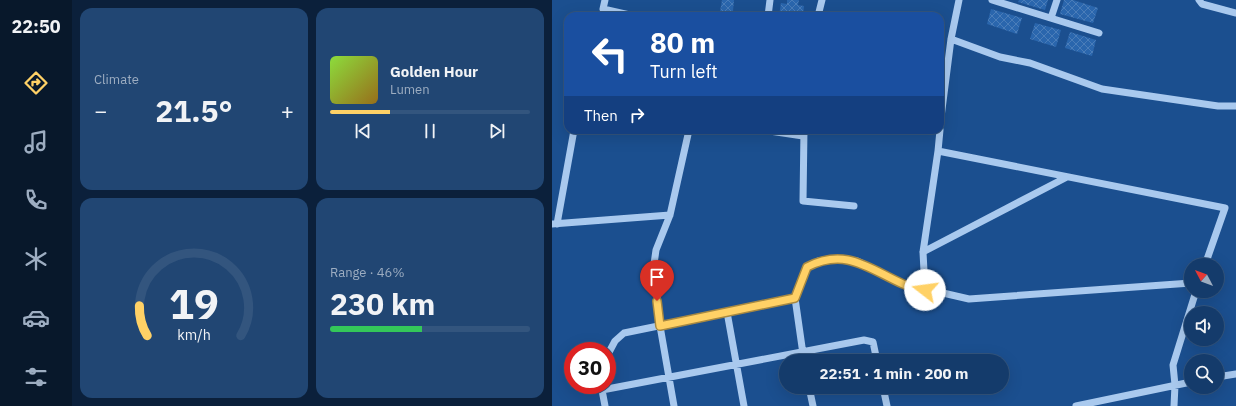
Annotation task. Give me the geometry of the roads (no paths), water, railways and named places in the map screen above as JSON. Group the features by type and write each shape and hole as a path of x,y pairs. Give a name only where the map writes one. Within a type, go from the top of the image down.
{"street":[{"path":"601,12 605,0"},
{"path":"768,12 770,0"},
{"path":"819,12 822,0"},
{"path":"944,90 950,38 959,0"},
{"path":"992,0 1099,34"},
{"path":"1051,18 1057,0"},
{"path":"1199,0 1202,4 1236,13"},
{"path":"950,38 1000,57 1030,63 1102,89 1218,106 1236,106"},
{"path":"573,134 554,224 670,215"},
{"path":"674,406 660,326 654,264 656,250 670,215 688,134"},
{"path":"804,134 803,201 854,206"},
{"path":"925,290 923,252 940,134"},
{"path":"938,151 1226,208 1208,258"},
{"path":"923,252 1067,177"},
{"path":"803,352 795,298 807,267 818,261 840,259 858,261 904,284 969,299 1184,284"},
{"path":"614,342 624,334 795,298"},
{"path":"1174,406 1175,385 1173,365 1194,298"},
{"path":"727,312 744,406"},
{"path":"616,385 669,377 864,340 873,342 876,354"},
{"path":"1224,376 1236,374"},
{"path":"1076,406 1184,383"},
{"path":"602,394 604,406"},
{"path":"810,394 813,406"},
{"path":"884,394 887,406"}]}
